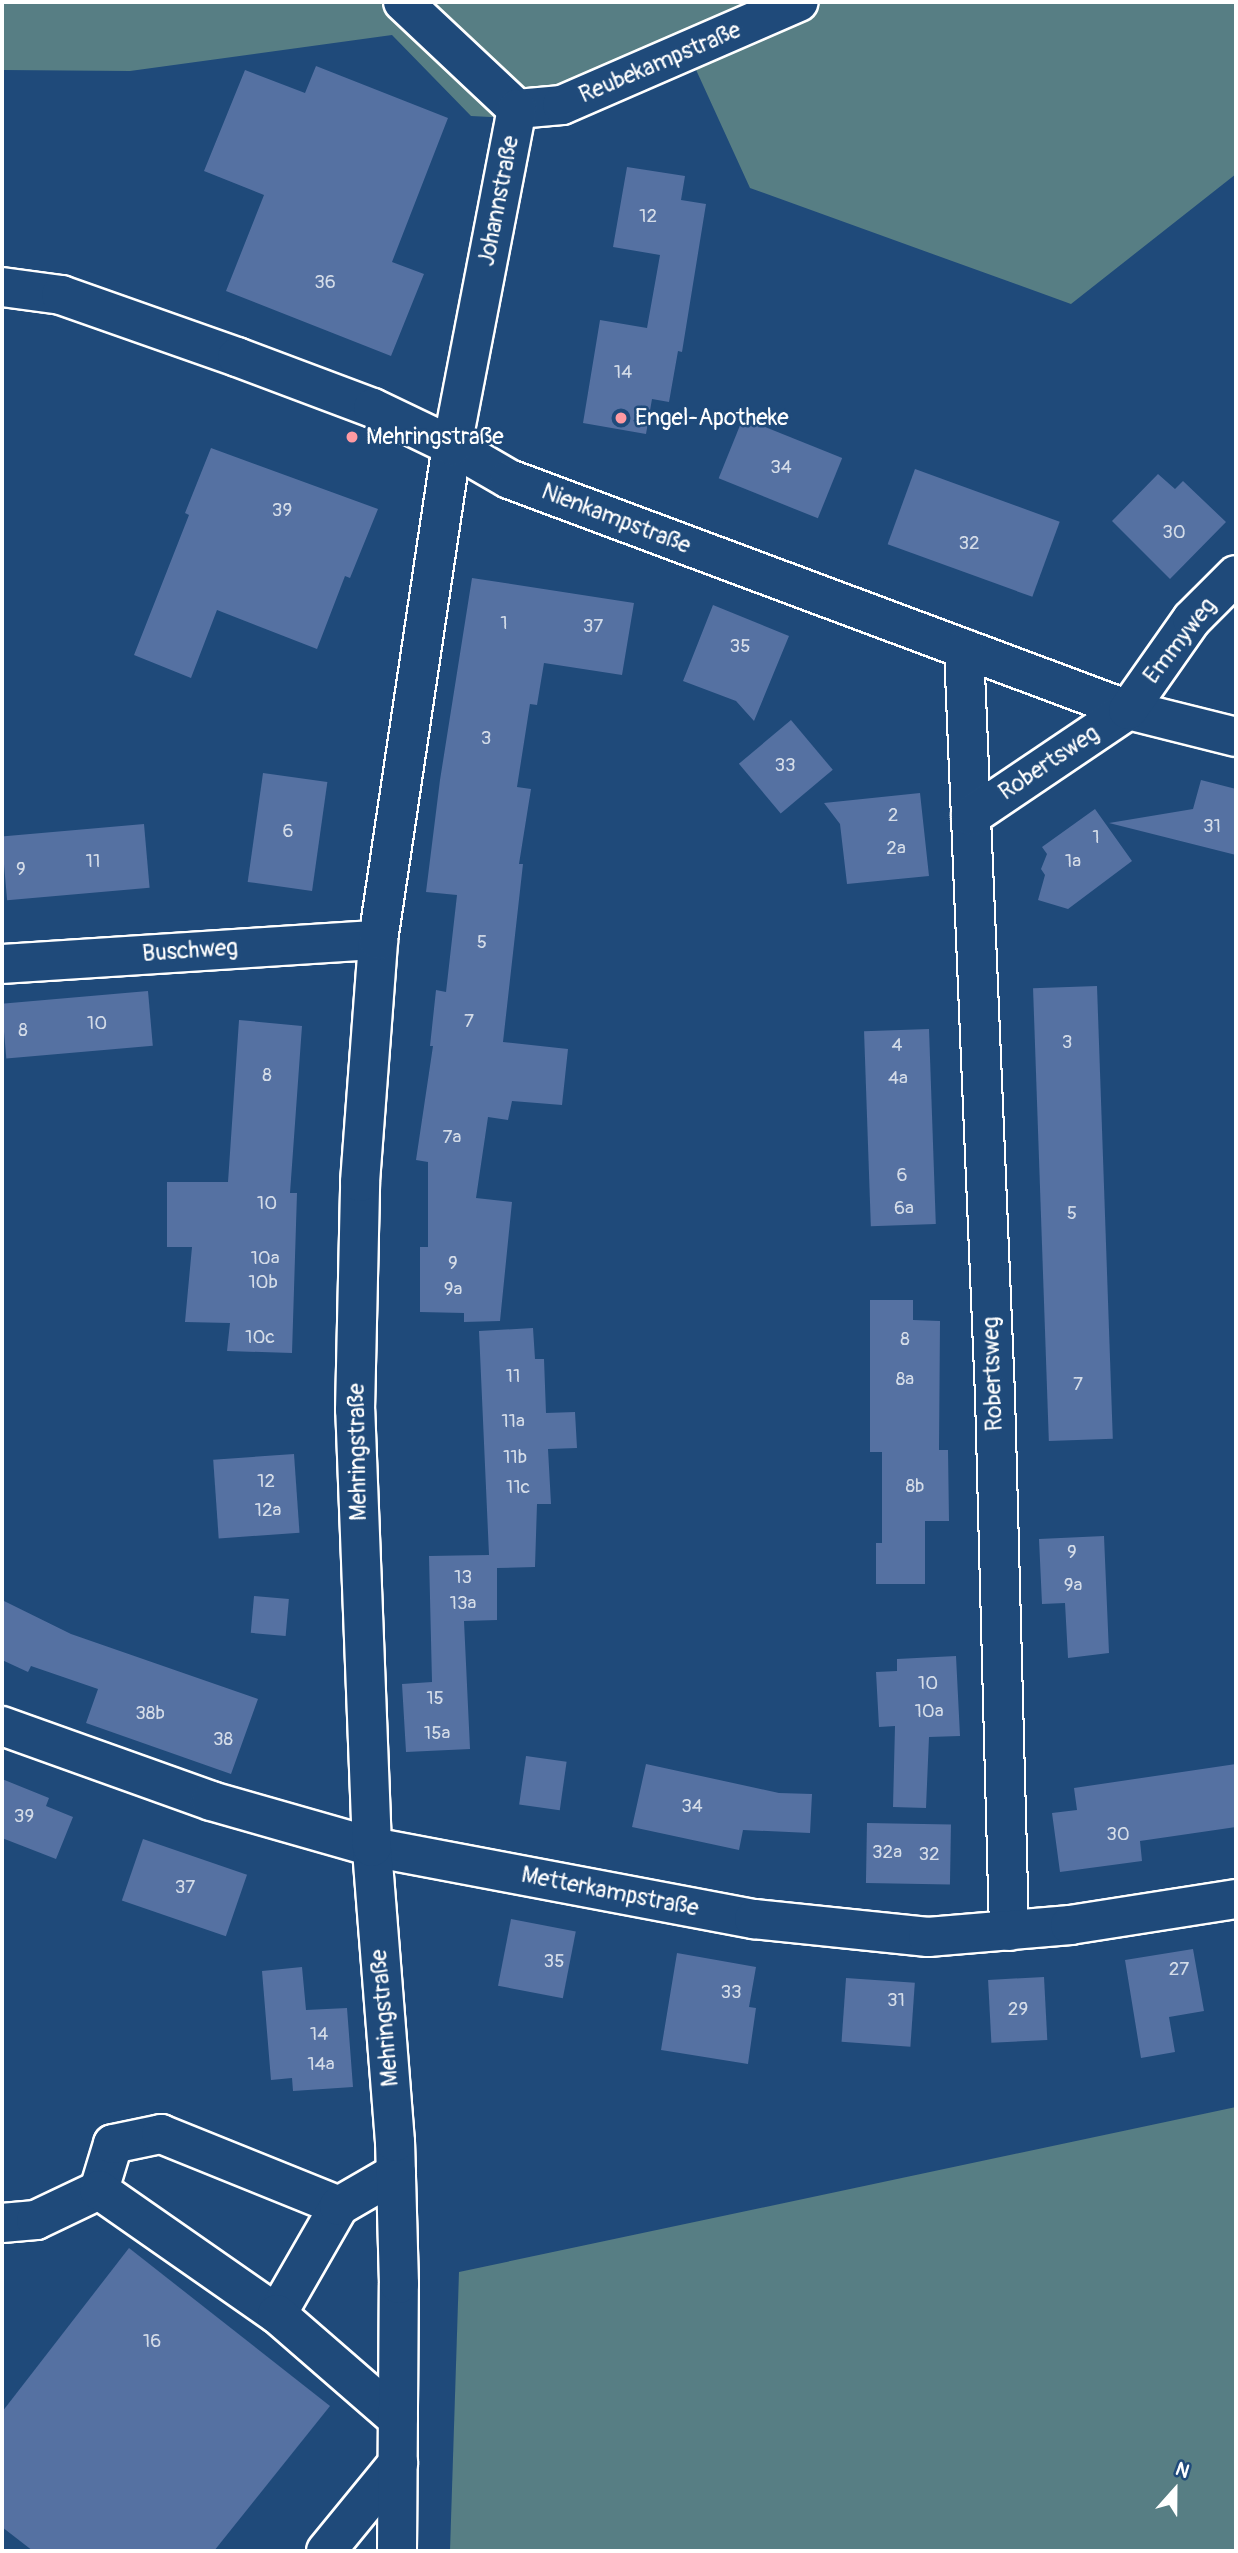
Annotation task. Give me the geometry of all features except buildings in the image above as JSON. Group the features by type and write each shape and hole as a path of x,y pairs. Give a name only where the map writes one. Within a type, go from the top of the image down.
{"street":[{"name":"Johannstraße","path":"403,2 517,108 452,446"},
{"name":"Reubekampstraße","path":"517,108 562,105 799,2"},
{"name":"Nienkampstraße","path":"2,287 61,295 212,348 373,408 452,446 509,479 1128,710 1236,737"},
{"name":"Mehringstraße","path":"397,2551 396,2173 372,1847 355,1410 360,1182 378,940 452,446"},
{"name":"Emmyweg","path":"1128,710 1192,619 1236,575"},
{"name":"Robertsweg","path":"964,649 994,1382 1009,1931"},
{"name":"Robertsweg","path":"971,816 1128,710"},
{"name":"Buschweg","path":"2,964 378,940"},
{"name":"Metterkampstraße","path":"2,1726 211,1801 372,1847 754,1919 928,1937 1070,1925 1236,1899"},
{"path":"2,2223 36,2220 99,2190 113,2144 161,2134 339,2206"},
{"path":"277,2314 339,2206 396,2173"},
{"path":"99,2190 277,2314 398,2418"},
{"path":"327,2551 398,2463"}],"green space":[{"path":"2,2 1236,2 1236,174 1071,304 750,188 692,61 569,121 471,116 392,35 130,71 2,70"},
{"path":"1236,2107 1236,2551 450,2551 459,2272"}],"place":[{"name":"Engel-Apotheke","path":"621,418"},
{"name":"Mehringstraße","path":"352,437"}]}
